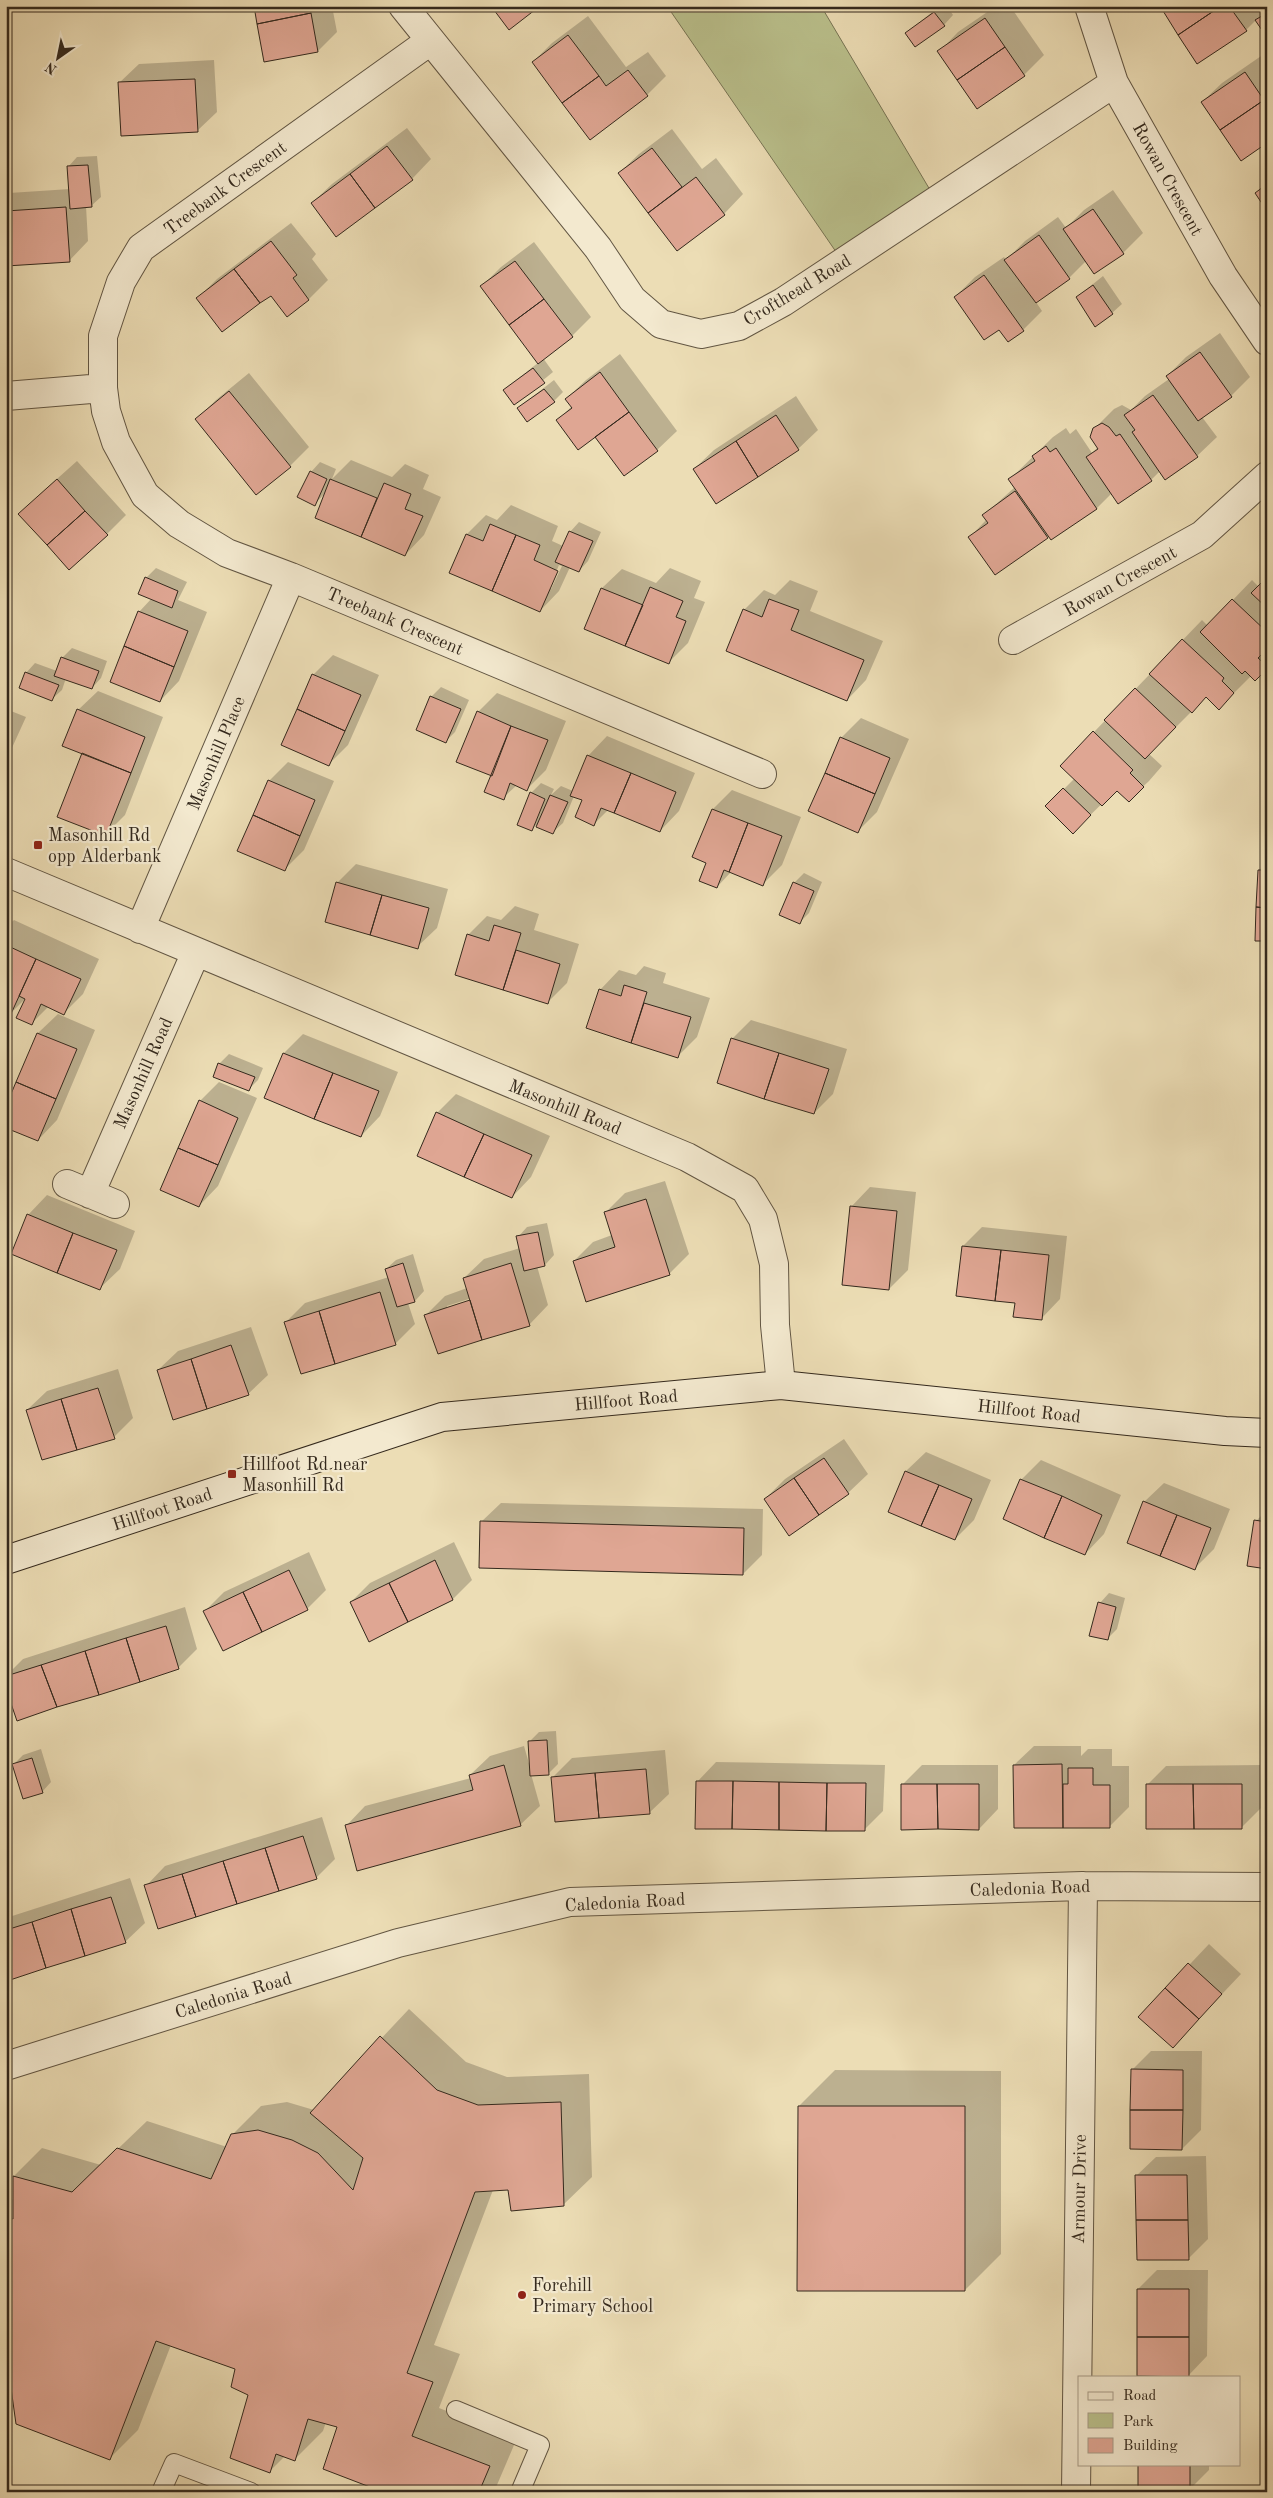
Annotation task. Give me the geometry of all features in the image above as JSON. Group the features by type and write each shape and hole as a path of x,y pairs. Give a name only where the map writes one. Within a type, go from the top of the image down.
{"street":[{"name":"Crofthead Road","path":"403,6 598,248 632,299 661,324 702,334 739,326 783,302 1114,83"},
{"name":"Rowan Crescent","path":"1089,6 1114,83 1222,276 1267,341"},
{"name":"Treebank Crescent","path":"430,41 141,248 121,282 103,336 103,388 106,411 116,442 146,495 179,524 227,553 291,577 762,774"},
{"path":"6,396 103,388"},
{"name":"Rowan Crescent","path":"1013,640 1202,535 1267,476"},
{"name":"Masonhill Place","path":"140,929 291,577"},
{"name":"Masonhill Road","path":"6,872 687,1157 745,1189 764,1219 774,1264 775,1325 781,1385"},
{"name":"Masonhill Road","path":"115,1204 78,1189 196,952"},
{"name":"Hillfoot Road","path":"6,1560 442,1417 781,1385 1225,1431 1267,1433"},
{"name":"Caledonia Road","path":"6,2066 398,1944 570,1902 1083,1886 1267,1887"},
{"name":"Armour Drive","path":"1076,2492 1083,1886"}],"lane":[{"path":"456,2410 540,2445 520,2492"},
{"path":"161,2492 174,2463 250,2492"}],"green space":[{"path":"667,6 821,6 936,200 843,262"}],"building":[{"path":"254,6 309,6 311,13 257,24"},
{"path":"491,6 540,6 509,30"},
{"path":"1160,6 1221,6 1178,35"},
{"path":"1221,6 1229,6 1247,31 1197,64 1178,35"},
{"path":"934,12 945,26 915,47 905,33"},
{"path":"311,13 318,52 264,62 257,24"},
{"path":"1267,13 1267,36 1266,36 1255,20"},
{"path":"985,18 1005,47 957,80 937,51"},
{"path":"568,35 599,76 562,103 532,62"},
{"path":"1005,47 1025,76 977,109 957,80"},
{"path":"628,70 648,96 590,140 562,103 599,76 606,86"},
{"path":"1245,72 1264,100 1220,130 1201,102"},
{"path":"195,79 198,132 121,136 118,82"},
{"path":"1264,100 1267,104 1267,143 1241,161 1220,130"},
{"path":"387,146 413,180 375,208 350,174"},
{"path":"652,148 682,187 648,213 618,173"},
{"path":"88,165 92,207 70,209 67,166"},
{"path":"350,174 375,208 336,237 311,203"},
{"path":"696,177 725,215 677,251 648,213"},
{"path":"1267,184 1267,211 1255,193"},
{"path":"66,207 70,262 6,266 6,211"},
{"path":"1093,209 1124,254 1094,274 1063,229"},
{"path":"1039,235 1070,279 1036,303 1004,260"},
{"path":"271,241 297,275 293,278 309,300 287,317 271,296 260,303 234,269"},
{"path":"515,261 544,299 509,325 480,286"},
{"path":"234,269 260,303 222,332 196,298"},
{"path":"984,275 1024,331 1008,342 999,330 984,340 954,297"},
{"path":"1093,285 1113,314 1095,327 1076,297"},
{"path":"544,299 573,337 538,364 509,325"},
{"path":"1200,352 1232,397 1198,421 1166,376"},
{"path":"533,368 545,383 514,405 503,390"},
{"path":"600,372 629,412 578,450 556,420 572,408 565,399"},
{"path":"544,389 555,402 527,422 517,408"},
{"path":"229,391 291,467 256,495 195,419"},
{"path":"1153,395 1198,457 1165,480 1132,432 1135,430 1124,415"},
{"path":"629,412 658,451 624,476 595,437"},
{"path":"776,415 799,450 758,477 736,441"},
{"path":"1102,423 1109,427 1116,436 1120,434 1152,481 1118,504 1086,457 1098,449 1090,437 1093,428"},
{"path":"736,441 758,477 716,504 693,469"},
{"path":"1046,446 1050,452 1056,448 1097,509 1051,540 1008,479 1035,461 1032,456"},
{"path":"310,471 327,479 315,506 297,497"},
{"path":"57,479 85,511 47,545 18,514"},
{"path":"330,479 377,498 361,537 315,518"},
{"path":"384,483 411,494 405,509 423,516 405,556 361,537"},
{"path":"1015,491 1048,538 995,575 968,537 988,523 982,515"},
{"path":"85,511 108,535 69,570 47,545"},
{"path":"490,524 516,535 492,591 449,573 466,534 483,541"},
{"path":"569,531 593,541 579,572 555,562"},
{"path":"516,535 540,545 534,560 558,571 540,612 492,591"},
{"path":"145,577 178,591 172,608 138,594"},
{"path":"1267,577 1267,608 1251,593"},
{"path":"650,587 683,601 676,617 686,621 669,664 625,646"},
{"path":"601,588 643,605 625,646 584,629"},
{"path":"769,599 799,610 791,630 864,660 847,701 726,651 743,609 762,617"},
{"path":"1232,599 1267,632 1267,649 1258,658 1267,666 1267,669 1255,681 1245,671 1242,674 1200,632"},
{"path":"138,611 188,631 174,667 124,646"},
{"path":"1182,639 1224,678 1222,681 1234,693 1219,710 1206,697 1192,713 1149,674"},
{"path":"124,646 174,667 160,702 110,682"},
{"path":"61,657 99,671 92,689 54,676"},
{"path":"25,672 59,685 52,701 19,688"},
{"path":"312,674 361,695 345,731 297,709"},
{"path":"1135,688 1176,727 1145,759 1104,720"},
{"path":"430,696 461,709 446,743 416,730"},
{"path":"77,709 145,737 131,773 62,746"},
{"path":"297,709 345,731 329,766 281,745"},
{"path":"477,711 511,726 492,776 456,762"},
{"path":"511,726 548,740 527,791 510,783 504,800 484,792"},
{"path":"1093,731 1133,770 1130,773 1144,787 1129,802 1117,791 1102,806 1060,766"},
{"path":"840,737 890,758 875,794 825,773"},
{"path":"82,753 131,773 106,836 57,817"},
{"path":"587,755 631,773 614,813 601,808 594,826 575,817 582,800 570,796"},
{"path":"631,773 676,792 660,832 614,813"},
{"path":"825,773 875,794 858,833 808,811"},
{"path":"268,780 315,800 300,836 253,815"},
{"path":"1063,788 1091,815 1073,834 1045,806"},
{"path":"530,792 545,799 532,831 517,825"},
{"path":"550,795 568,802 553,834 536,827"},
{"path":"712,809 748,823 729,872 724,870 717,888 699,881 706,863 692,857"},
{"path":"253,815 300,836 285,871 237,851"},
{"path":"748,823 782,836 763,886 729,872"},
{"path":"1258,870 1267,870 1267,908 1256,907"},
{"path":"336,882 382,895 370,935 325,922"},
{"path":"793,882 814,891 800,924 779,915"},
{"path":"382,895 429,908 418,949 370,935"},
{"path":"1256,907 1267,908 1267,941 1255,941"},
{"path":"494,925 521,933 503,990 455,975 467,934 489,941"},
{"path":"6,945 36,959 10,1016 6,1014"},
{"path":"516,950 560,964 548,1004 503,990"},
{"path":"36,959 81,979 64,1015 41,1004 32,1025 16,1018 25,999 19,996"},
{"path":"624,985 647,992 631,1043 586,1028 599,989 621,996"},
{"path":"644,1003 691,1017 678,1058 631,1043"},
{"path":"37,1033 77,1049 56,1099 16,1082"},
{"path":"731,1038 779,1053 764,1099 717,1083"},
{"path":"283,1053 333,1073 314,1119 264,1098"},
{"path":"779,1053 829,1069 814,1114 764,1099"},
{"path":"218,1063 255,1077 249,1091 213,1077"},
{"path":"333,1073 379,1091 361,1137 314,1119"},
{"path":"16,1082 56,1099 38,1141 6,1128 6,1106"},
{"path":"199,1100 238,1118 218,1165 178,1148"},
{"path":"436,1112 484,1134 464,1177 417,1156"},
{"path":"484,1134 532,1155 512,1198 464,1177"},
{"path":"178,1148 218,1165 199,1207 160,1190"},
{"path":"646,1199 670,1275 586,1302 573,1261 615,1247 604,1212"},
{"path":"850,1206 897,1211 889,1290 842,1285"},
{"path":"27,1214 73,1233 57,1273 11,1254"},
{"path":"538,1232 545,1266 524,1271 516,1236"},
{"path":"73,1233 117,1250 100,1290 57,1273"},
{"path":"962,1246 1001,1250 995,1301 956,1296"},
{"path":"1001,1250 1049,1255 1042,1320 1013,1317 1015,1303 995,1301"},
{"path":"403,1263 415,1302 397,1307 385,1269"},
{"path":"511,1263 530,1326 482,1340 463,1278"},
{"path":"380,1292 396,1345 335,1364 319,1311"},
{"path":"470,1300 482,1340 438,1354 424,1315"},
{"path":"319,1311 335,1364 301,1374 284,1322"},
{"path":"231,1345 249,1395 207,1409 191,1359"},
{"path":"191,1359 207,1409 173,1420 157,1370"},
{"path":"98,1388 115,1439 77,1450 61,1399"},
{"path":"61,1399 77,1450 42,1460 26,1410"},
{"path":"824,1458 849,1494 819,1515 794,1478"},
{"path":"905,1471 939,1485 921,1526 888,1512"},
{"path":"794,1478 819,1515 789,1536 764,1499"},
{"path":"1020,1479 1062,1496 1044,1538 1003,1519"},
{"path":"939,1485 972,1499 955,1540 921,1526"},
{"path":"1062,1496 1102,1515 1085,1555 1044,1538"},
{"path":"1143,1501 1177,1515 1160,1556 1127,1543"},
{"path":"1177,1515 1211,1528 1195,1570 1160,1556"},
{"path":"1254,1520 1267,1522 1267,1569 1247,1566"},
{"path":"480,1521 744,1528 743,1575 479,1568"},
{"path":"435,1560 453,1600 408,1622 389,1583"},
{"path":"289,1570 308,1610 262,1632 243,1592"},
{"path":"389,1583 408,1622 369,1642 350,1602"},
{"path":"243,1592 262,1632 223,1651 203,1611"},
{"path":"1098,1602 1116,1607 1108,1640 1089,1636"},
{"path":"166,1626 179,1669 140,1682 126,1638"},
{"path":"126,1638 140,1682 99,1695 85,1651"},
{"path":"85,1651 99,1695 57,1707 41,1665"},
{"path":"41,1665 57,1707 17,1721 6,1689 6,1676"},
{"path":"547,1740 549,1775 530,1776 528,1741"},
{"path":"32,1758 43,1793 23,1799 12,1764"},
{"path":"1062,1764 1063,1828 1014,1828 1013,1765"},
{"path":"504,1765 521,1826 357,1871 345,1825 473,1790 469,1775"},
{"path":"1068,1768 1093,1768 1093,1785 1110,1785 1110,1828 1063,1828 1063,1784 1068,1784"},
{"path":"646,1769 650,1814 599,1818 595,1773"},
{"path":"595,1773 599,1818 555,1822 551,1777"},
{"path":"696,1781 733,1781 732,1829 695,1829"},
{"path":"733,1781 779,1782 779,1830 732,1829"},
{"path":"779,1782 827,1783 826,1831 779,1830"},
{"path":"827,1783 866,1783 865,1831 826,1831"},
{"path":"901,1784 937,1784 938,1829 901,1830"},
{"path":"937,1784 979,1784 979,1830 938,1829"},
{"path":"1146,1784 1193,1784 1194,1829 1146,1829"},
{"path":"1193,1784 1242,1784 1242,1829 1194,1829"},
{"path":"303,1836 317,1879 279,1891 265,1848"},
{"path":"265,1848 279,1891 237,1904 223,1861"},
{"path":"223,1861 237,1904 196,1917 182,1874"},
{"path":"182,1874 196,1917 158,1929 144,1885"},
{"path":"111,1897 126,1943 85,1956 71,1909"},
{"path":"71,1909 85,1956 46,1968 32,1922"},
{"path":"32,1922 46,1968 7,1981 6,1930"},
{"path":"1188,1963 1222,1994 1199,2019 1165,1988"},
{"path":"1165,1988 1199,2019 1173,2048 1138,2017"},
{"path":"380,2036 437,2090 478,2105 561,2102 564,2206 511,2211 508,2190 475,2192 407,2373 433,2382 412,2436 490,2466 479,2492 383,2492 323,2469 337,2427 308,2419 295,2461 276,2454 270,2473 230,2458 248,2395 231,2387 235,2369 156,2341 110,2460 16,2424 6,2352 6,2216 13,2219 13,2176 72,2192 117,2148 211,2179 231,2134 258,2130 292,2140 318,2153 353,2190 363,2158 310,2113"},
{"path":"1131,2069 1183,2070 1183,2110 1130,2110"},
{"path":"798,2106 965,2106 965,2291 797,2291"},
{"path":"1130,2110 1183,2110 1182,2150 1130,2149"},
{"path":"1135,2175 1187,2175 1188,2220 1136,2220"},
{"path":"1136,2220 1188,2220 1189,2260 1137,2260"},
{"path":"1137,2289 1189,2289 1189,2337 1137,2337"},
{"path":"1137,2337 1189,2337 1189,2376 1137,2376"},
{"path":"1138,2466 1190,2466 1190,2490 1138,2490"}],"place":[{"name":"Masonhill Rd opp Alderbank","path":"38,845"},
{"name":"Hillfoot Rd near Masonhill Rd","path":"232,1474"},
{"name":"Forehill Primary School","path":"522,2295"}]}
